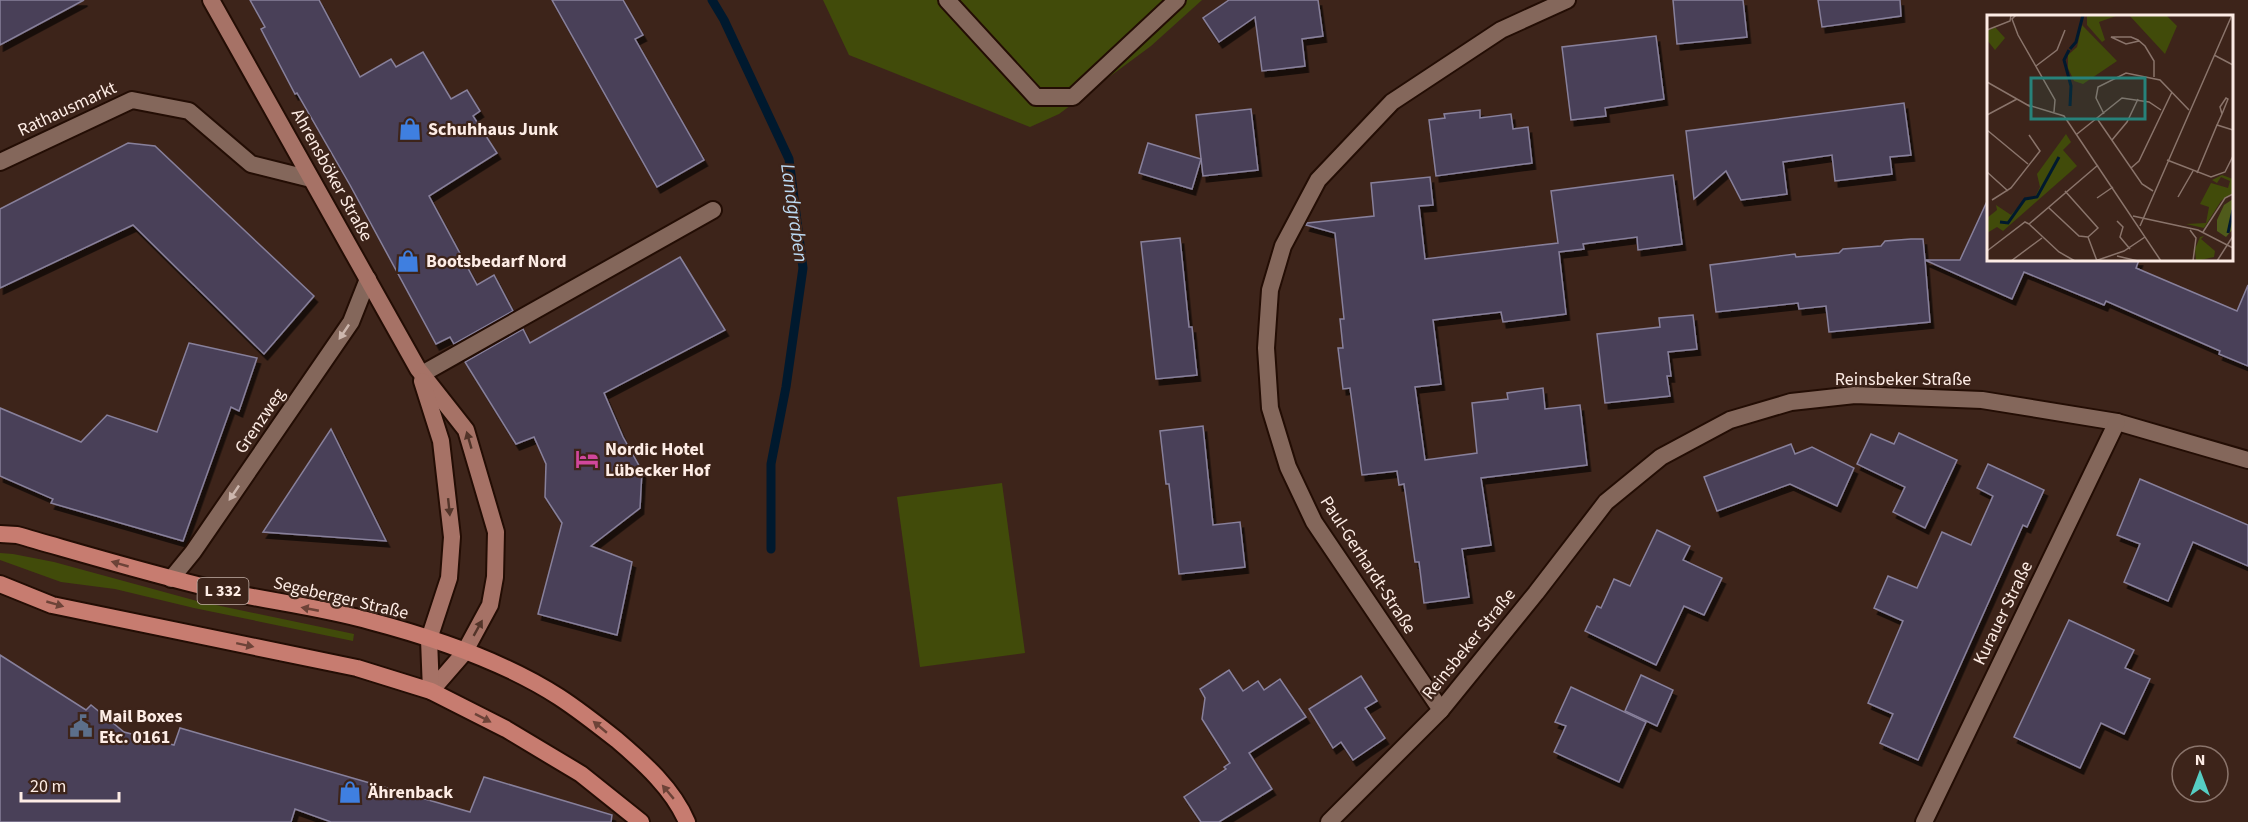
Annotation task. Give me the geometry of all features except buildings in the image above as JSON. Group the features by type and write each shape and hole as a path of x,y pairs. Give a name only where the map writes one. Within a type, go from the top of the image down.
{"main road":[{"name":"Ahrensböker Straße","path":"211,0 420,371 466,430 496,532 495,577 490,605 465,653 431,691"},
{"name":"Ahrensböker Straße","path":"420,371 441,441 452,537 449,578 429,639 431,691"},
{"name":"Segeberger Straße","path":"0,534 17,535 171,579 368,620 465,653 531,681 586,715 645,764 680,806 687,822"},
{"path":"0,584 52,604 357,668 431,691 506,729 581,774 641,822"}],"street":[{"path":"947,0 1036,97 1073,97 1177,0"},
{"name":"Paul-Gerhardt-Straße","path":"1441,710 1314,522 1288,467 1270,408 1266,348 1270,290 1283,246 1318,180 1392,102 1501,30 1566,0"},
{"name":"Rathausmarkt","path":"0,162 132,100 189,111 251,164 311,179"},
{"path":"420,371 713,210"},
{"name":"Grenzweg","path":"171,579 193,552 351,322 368,279"},
{"name":"Reinsbeker Straße","path":"1329,822 1441,710 1606,502 1662,457 1730,420 1791,402 1855,395 1982,400 2117,422 2248,460"},
{"name":"Kurauer Straße","path":"1924,822 2117,422"}],"green space":[{"path":"823,0 1202,0 1151,46 1059,114 1030,127 849,55"},
{"path":"1002,483 1025,653 920,667 897,497"},
{"path":"0,553 54,562 197,601 354,634 353,641 115,589 61,582 0,560"}],"waterway":[{"name":"Landgraben","path":"712,0 724,20 789,159 803,268 786,387 771,464 771,549"}],"place":[{"name":"Schuhhaus Junk","path":"410,129"},
{"name":"Bootsbedarf Nord","path":"408,261"},
{"name":"Nordic Hotel Lübecker Hof","path":"587,459"},
{"name":"Mail Boxes Etc. 0161","path":"81,726"},
{"name":"Ährenback","path":"350,792"}]}
